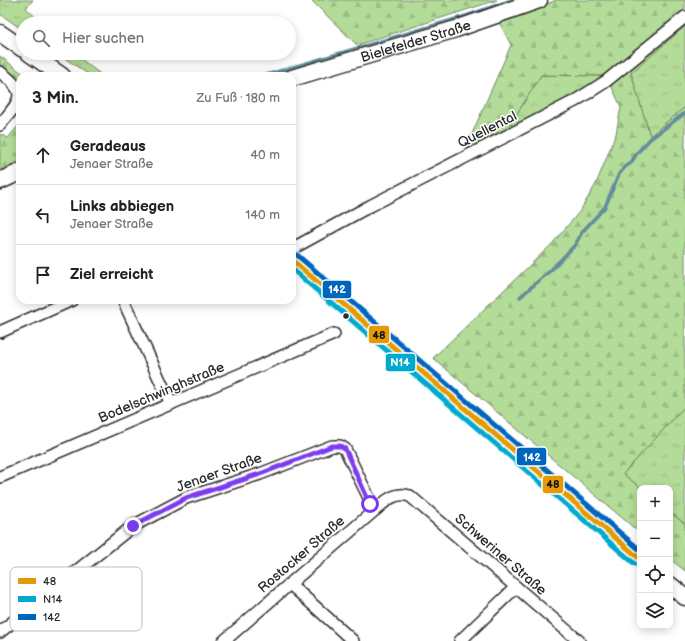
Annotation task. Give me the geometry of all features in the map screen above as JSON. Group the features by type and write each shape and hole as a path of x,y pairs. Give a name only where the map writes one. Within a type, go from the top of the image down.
{"main road":[{"name":"Bielefelder Straße","path":"296,77 456,29 539,0"},
{"path":"0,33 16,44"},
{"path":"39,60 56,72"},
{"path":"0,181 16,174"},
{"path":"296,263 638,557"},
{"path":"673,587 685,597"}],"street":[{"name":"Quellental","path":"296,247 370,206 575,101 605,82 685,17"},
{"path":"0,72 16,85"},
{"path":"0,125 16,104"},
{"path":"0,332 63,304"},
{"path":"125,304 171,404"},
{"name":"Bodelschwinghstraße","path":"0,477 334,334"},
{"name":"Jenaer Straße","path":"82,567 133,526 186,498 260,474 332,446 340,446 345,449 375,510"},
{"name":"Rostocker Straße","path":"224,641 375,510 393,496 402,493"},
{"name":"Schweriner Straße","path":"402,493 410,496 579,641"},
{"path":"290,584 353,641"},
{"path":"460,641 516,587"},
{"name":"Jenaer Straße","path":"0,632 10,624"}],"green space":[{"path":"0,0 33,0 26,8 35,16 16,16 16,25 0,14"},
{"path":"311,0 497,0 357,45"},
{"path":"556,0 685,0 685,26 631,73 650,136 685,107 685,406 623,474 637,485 637,530 433,358 552,244 580,211 596,184 616,134 621,107 607,76 541,75 505,133 464,152 511,45 499,22"},
{"path":"685,26 685,107 650,136 631,73"},
{"path":"0,56 21,72 16,72 16,79 0,67"},
{"path":"67,60 82,60 98,72 85,72"},
{"path":"541,75 607,76 505,133"},
{"path":"16,129 16,163 0,170 0,134 8,138"},
{"path":"685,406 685,524 673,514 673,485 637,485 623,474"},
{"path":"673,514 685,524 685,571 673,561"}],"waterway":[{"path":"277,72 466,16 512,0"},
{"path":"520,297 551,270 575,245 582,232 605,207 619,174 631,163 637,153 650,139 685,113"}],"transit line":[{"name":"142","path":"297,255 637,547"},
{"name":"48","path":"296,263 638,557"},
{"name":"N14","path":"296,272 635,564"}],"route":[{"path":"133,526 186,498 260,474 332,446 340,446 345,449 370,504"}]}
